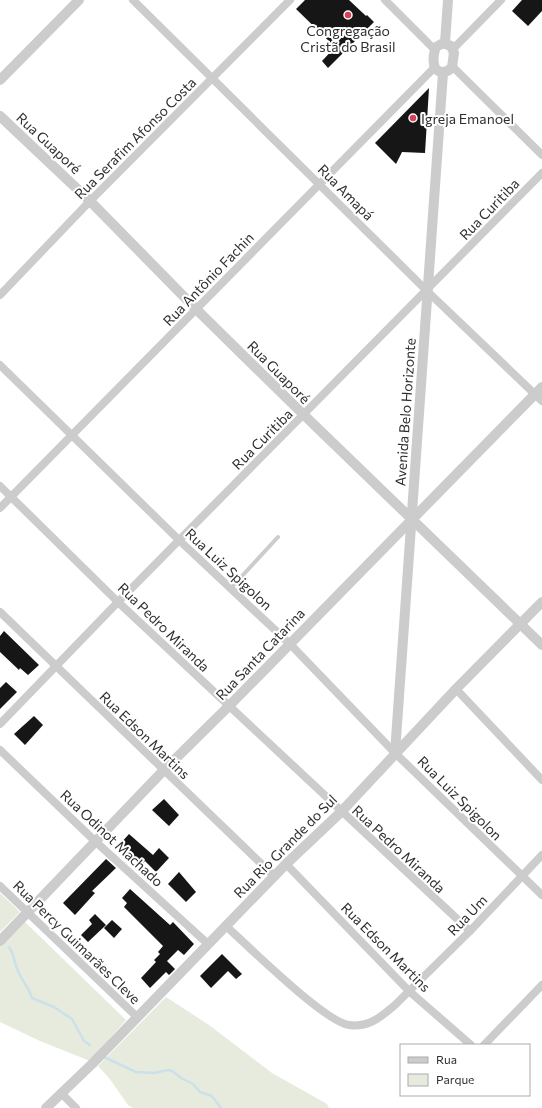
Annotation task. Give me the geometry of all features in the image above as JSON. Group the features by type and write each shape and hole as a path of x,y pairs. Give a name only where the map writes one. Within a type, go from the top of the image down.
{"street":[{"path":"0,80 79,0"},
{"name":"Rua Amapá","path":"133,0 427,291 540,394"},
{"name":"Rua Serafim Afonso Costa","path":"0,295 90,201 290,0"},
{"path":"385,0 435,50 439,44 449,46"},
{"path":"448,0 449,46 452,66 542,155"},
{"path":"449,46 501,0"},
{"name":"Avenida Belo Horizonte","path":"395,753 427,291 439,70 435,50"},
{"path":"439,70 450,70 452,66"},
{"name":"Rua Antônio Fachin","path":"0,508 73,436 320,184 439,70"},
{"name":"Rua Guaporé","path":"0,116 90,201 197,310 542,645"},
{"name":"Rua Curitiba","path":"0,724 118,602 180,541 542,173"},
{"name":"Rua Luiz Spigolon","path":"0,365 180,541 290,644 395,753 521,877 542,895"},
{"name":"Rua Santa Catarina","path":"0,941 163,770 229,706 411,518 540,394"},
{"name":"Rua Pedro Miranda","path":"0,486 118,602 470,932"},
{"name":"Rua Rio Grande do Sul","path":"46,1108 92,1064 274,876 341,812 456,689 542,602"},
{"name":"Rua Edson Martins","path":"0,612 274,876"},
{"path":"456,689 542,780"},
{"name":"Rua Odinot Machado","path":"0,750 96,842 208,944"},
{"name":"Rua Um","path":"226,926 283,979 335,1021 342,1024 356,1026 368,1024 382,1016 470,932 542,855"},
{"name":"Rua Edson Martins","path":"286,864 409,991 470,1044"},
{"name":"Rua Percy Guimarães Cleve","path":"0,886 137,1017"},
{"path":"485,1044 542,985"},
{"path":"61,1092 76,1108"}],"lane":[{"path":"231,588 278,537"}],"green space":[{"path":"0,893 20,912 0,932"},
{"path":"25,922 126,1020 90,1061 40,1041 0,1022 0,946"},
{"path":"166,997 209,1025 272,1073 327,1104 329,1108 133,1108 128,1105 109,1078 98,1066"}],"building":[{"path":"305,0 349,0 374,22 328,68 322,61 335,47 296,9"},
{"path":"522,0 542,0 542,11 528,26 512,11"},
{"name":"Igreja Emanoel","path":"429,88 425,153 402,152 396,164 375,143"},
{"path":"4,631 39,665 28,675 20,668 19,670 0,652 0,636"},
{"path":"6,682 17,692 0,709 0,688"},
{"path":"34,716 43,725 25,745 14,734"},
{"path":"164,799 179,815 169,826 152,810"},
{"path":"129,834 153,855 159,848 169,858 156,872 145,861 142,864 120,844"},
{"path":"106,859 116,868 92,891 95,893 75,915 63,903"},
{"path":"179,872 196,892 186,902 168,884"},
{"path":"130,889 170,925 173,922 194,944 184,955 178,950 167,961 175,969 169,975 166,972 150,988 141,978 156,962 154,960 160,954 158,952 163,946 124,907 127,903 122,898"},
{"path":"95,914 106,925 88,942 81,935 92,924 89,920"},
{"path":"112,920 122,929 114,938 104,928"},
{"path":"222,954 242,974 236,979 228,971 211,988 200,976"}],"waterway":[{"path":"9,947 17,970 32,998 54,1007 72,1019 84,1041 90,1045"},
{"path":"104,1057 136,1072 154,1073 168,1070 172,1071 181,1078 193,1084 200,1092 212,1096 221,1108"}],"place":[{"name":"Congregação Cristã do Brasil","path":"348,15"},
{"name":"Igreja Emanoel","path":"413,118"}]}
